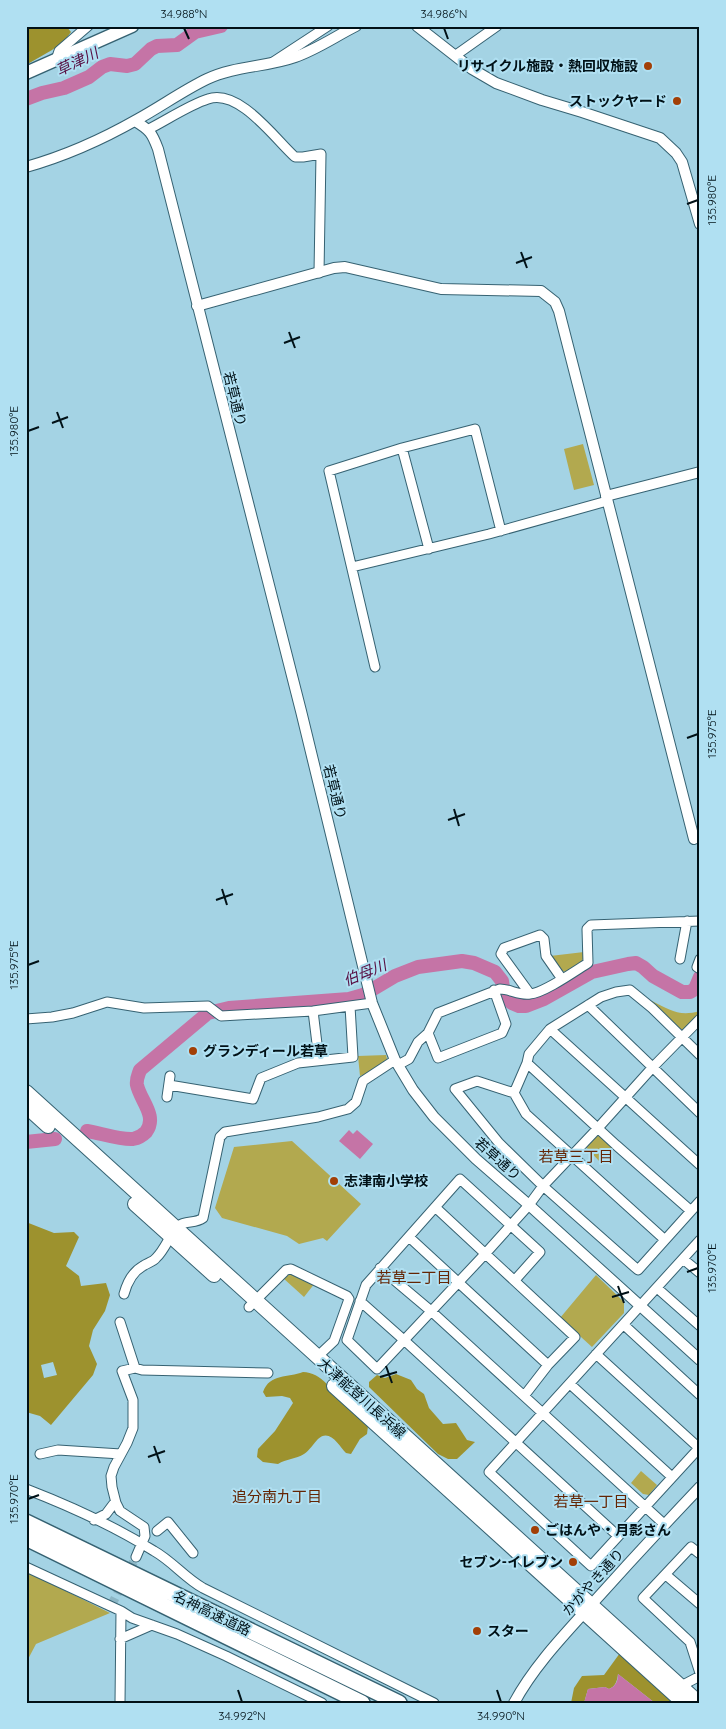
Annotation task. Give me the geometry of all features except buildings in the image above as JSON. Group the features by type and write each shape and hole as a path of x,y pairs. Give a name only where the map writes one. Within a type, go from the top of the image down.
{"highway":[{"name":"名神高速道路","path":"26,1522 399,1703"},
{"name":"名神高速道路","path":"26,1538 362,1703"}],"main road":[{"path":"26,73 132,26"},
{"name":"大津能登川長浜線","path":"26,1092 173,1233"},
{"name":"大津能登川長浜線","path":"26,1106 173,1233 588,1608 682,1686 699,1703"},
{"name":"大津能登川長浜線","path":"252,1304 317,1357 588,1608 684,1703"}],"street":[{"path":"56,60 59,51 88,26"},
{"path":"270,64 328,26"},
{"path":"26,166 65,153 136,121 208,79 226,72 270,64 297,56 356,26"},
{"path":"418,26 472,69 496,83 518,92 628,126 660,138 676,152 682,162 700,224"},
{"path":"456,55 497,26"},
{"path":"136,121 149,129 208,99 223,98 249,110 295,157 320,154 319,273"},
{"name":"若草通り","path":"149,129 158,149 301,711 370,995 396,1062 413,1090 434,1117 476,1159 700,1360"},
{"path":"197,306 334,268 345,268 441,289 534,290 548,294 560,310 694,838"},
{"path":"375,667 329,470 475,429 501,531"},
{"path":"402,448 429,549"},
{"path":"352,568 501,531 607,498 700,472"},
{"path":"680,959 687,921"},
{"path":"124,1294 126,1284 134,1273 156,1259 173,1233 184,1222 198,1222 203,1218 220,1136 226,1132 318,1117 348,1109 356,1102 363,1081 396,1062 409,1059 418,1042 428,1033 438,1013 500,989 530,994 562,979 588,963 587,929 591,925 700,921"},
{"path":"530,994 501,954 504,948 540,935 544,939 546,956 562,979"},
{"path":"699,969 696,968 700,959"},
{"path":"428,1033 438,1058 502,1033 506,1024 500,989"},
{"path":"514,1093 529,1054 550,1029 600,997 616,992 630,990 652,1008 700,1055"},
{"path":"26,1019 73,1013 107,1002 144,1008 208,1006 220,1016 313,1011 350,1006 370,995"},
{"path":"588,1005 700,1113"},
{"path":"167,1097 169,1080 253,1099 261,1078 298,1063 354,1056 350,1006"},
{"path":"313,1011 319,1060"},
{"path":"515,1280 540,1252 510,1225 460,1179 366,1285 347,1340 377,1369 485,1254 510,1225 529,1205 543,1186 681,1037 700,1019"},
{"path":"550,1029 700,1165"},
{"path":"527,1063 691,1211"},
{"path":"664,1239 526,1114 514,1093 477,1081 455,1089 499,1143 543,1186 638,1270 700,1201"},
{"path":"435,1207 575,1337 548,1365 524,1396"},
{"path":"409,1237 548,1365"},
{"path":"596,1354 699,1447 591,1566 489,1472 596,1354 624,1325 700,1240"},
{"path":"683,1258 700,1273"},
{"path":"380,1268 431,1311 664,1524"},
{"path":"252,1304 286,1270 291,1269 347,1296 349,1299 334,1341 317,1357"},
{"path":"656,1288 700,1326"},
{"path":"360,1301 618,1536"},
{"path":"120,1322 134,1368"},
{"path":"624,1325 700,1395"},
{"path":"136,1557 145,1536 144,1527 123,1514 115,1502 111,1476 120,1454 131,1435 134,1408 133,1400 122,1371 134,1368 142,1370 268,1373"},
{"path":"570,1384 672,1477"},
{"path":"40,1454 58,1450 120,1454"},
{"path":"26,1489 59,1502 142,1544 165,1558 193,1583 434,1703"},
{"name":"かがやき通り","path":"514,1703 535,1669 588,1608 664,1524 698,1493"},
{"path":"94,1520 106,1514 115,1502"},
{"path":"157,1531 168,1522 193,1553"},
{"path":"682,1686 700,1674 690,1642 642,1598 691,1547 700,1554"},
{"path":"26,1567 121,1611 132,1618 177,1634 226,1656 320,1702"},
{"path":"666,1575 700,1604"},
{"path":"120,1703 121,1611"},
{"path":"120,1639 152,1624"}],"shaded area":[{"path":"26,26 66,26 71,32 65,40 52,50 26,65"},
{"path":"583,444 594,485 574,490 564,449"},
{"path":"584,952 581,962 567,972 560,971 550,956"},
{"path":"652,1001 675,1012 693,1013 700,1011 700,1014 684,1029 680,1029 651,1003"},
{"path":"386,1055 387,1059 382,1064 371,1072 360,1076 358,1056"},
{"path":"598,1128 616,1145 600,1162 583,1144"},
{"path":"349,1130 353,1134 357,1130 373,1144 360,1159 339,1141"},
{"path":"292,1141 361,1204 327,1241 323,1238 299,1244 287,1236 222,1218 215,1208 234,1147"},
{"path":"26,1222 54,1233 74,1232 79,1237 66,1266 79,1276 81,1286 106,1283 110,1295 105,1311 93,1330 89,1346 97,1364 93,1375 51,1425 40,1416 26,1412","holes":["53,1362 57,1375 44,1378 41,1365"]},
{"path":"293,1272 315,1283 304,1297 283,1278 288,1273"},
{"path":"596,1275 624,1302 624,1313 592,1347 560,1318"},
{"path":"303,1372 316,1375 327,1384 347,1408 368,1426 367,1434 360,1439 351,1454 346,1453 334,1439 322,1436 301,1456 278,1464 263,1462 257,1457 258,1449 275,1431 293,1403 290,1398 282,1396 266,1397 263,1392 266,1386 275,1379"},
{"path":"396,1374 411,1380 417,1389 424,1394 429,1408 443,1424 456,1423 467,1440 475,1442 457,1459 448,1459 438,1454 369,1387 369,1382 377,1375 385,1378"},
{"path":"641,1471 657,1485 649,1495 643,1494 631,1483"},
{"path":"26,1571 110,1613 36,1644 26,1663"},
{"path":"620,1653 676,1703 655,1703 618,1674 616,1683 611,1688 588,1689 584,1703 571,1703 574,1688 582,1676 604,1675"},
{"path":"618,1674 655,1703 584,1703 588,1689 605,1687 609,1689 616,1683"}],"waterway":[{"name":"草津川","path":"26,99 64,88 89,77 102,67 110,64 127,66 135,64 157,46 177,45 195,32 221,26"},
{"name":"伯母川","path":"87,1131 128,1139 143,1135 149,1126 150,1120 137,1085 140,1070 208,1013 229,1008 349,999 363,995 395,976 418,967 462,961 474,963 495,972 502,981 504,994 507,999 519,1006 526,1006 544,999 592,972 628,964 636,963 653,976 682,992 690,992 695,989 700,977"},
{"name":"伯母川","path":"26,1142 55,1139"}],"tunnel":[{"path":"111,1606 136,1557"}],"place":[{"name":"リサイクル施設・熱回収施設","path":"648,66"},
{"name":"ストックヤード","path":"677,101"},
{"name":"グランディール若草","path":"193,1051"},
{"name":"志津南小学校","path":"334,1181"},
{"name":"ごはんや・月影さん","path":"535,1530"},
{"name":"セブン-イレブン","path":"573,1562"},
{"name":"スター","path":"477,1631"}],"district":[{"name":"若草三丁目","path":"576,1157"},
{"name":"若草二丁目","path":"414,1278"},
{"name":"追分南九丁目","path":"277,1497"},
{"name":"若草一丁目","path":"591,1502"}]}
